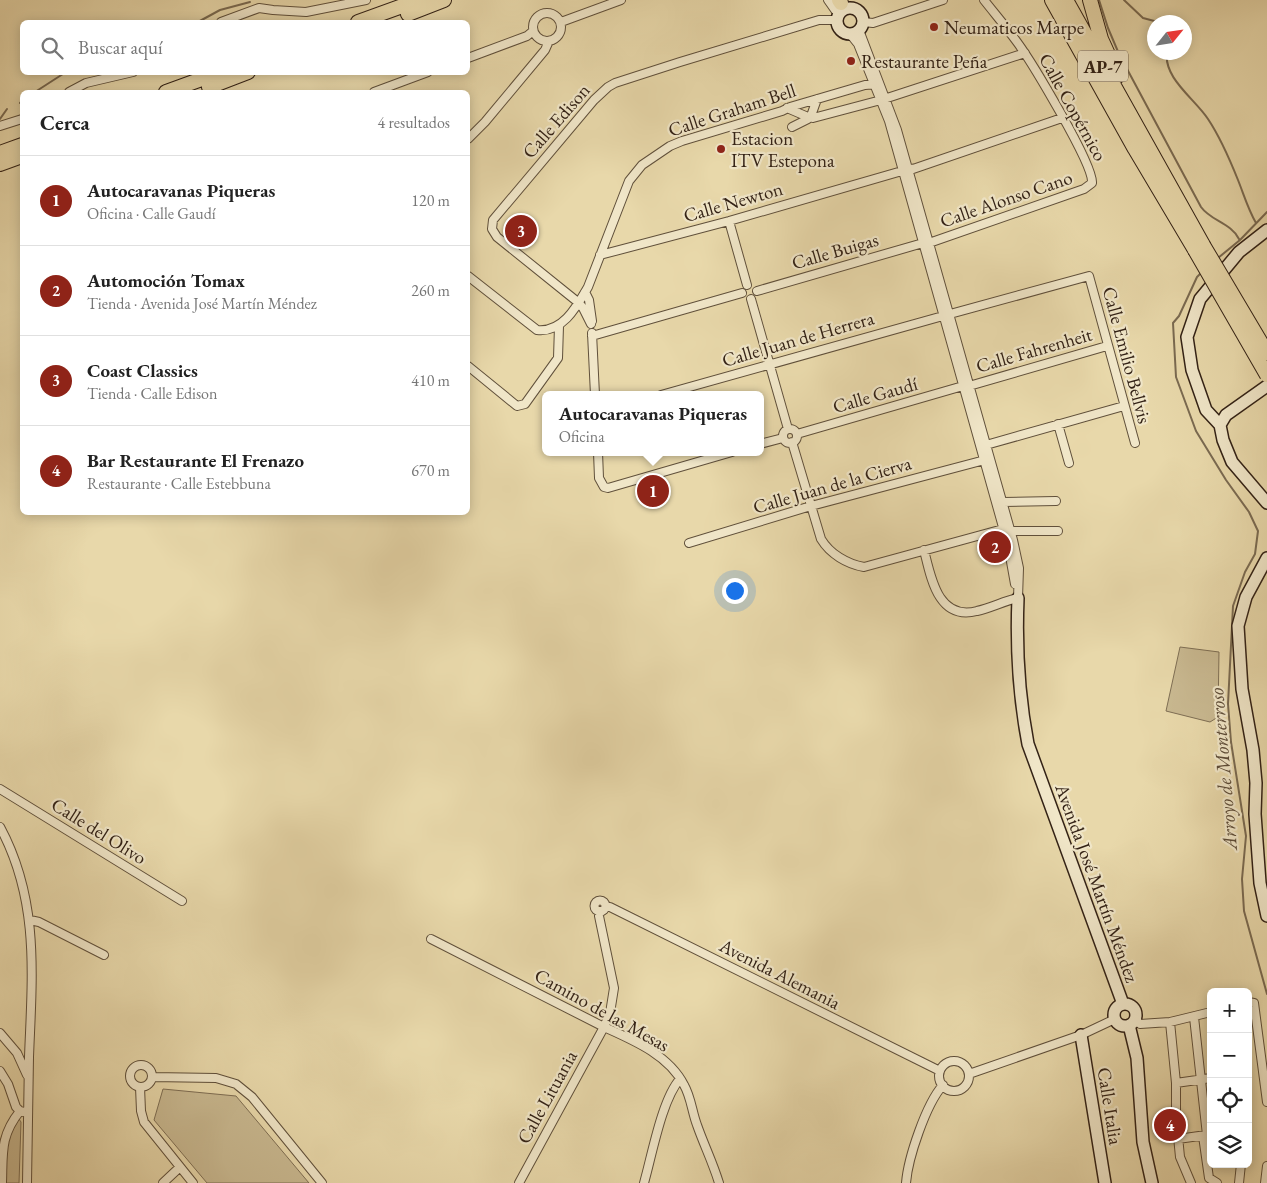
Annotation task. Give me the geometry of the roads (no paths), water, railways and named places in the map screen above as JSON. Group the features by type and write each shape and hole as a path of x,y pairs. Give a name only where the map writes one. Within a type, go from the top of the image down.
{"highway":[{"path":"364,20 419,0"},
{"path":"389,20 444,0"},
{"path":"1042,0 1060,31 1088,64 1134,149 1267,354"},
{"name":"AP-7","path":"1052,0 1088,64"},
{"name":"AP-7","path":"1066,0 1140,132"},
{"path":"1090,0 1101,39 1129,98 1140,132 1267,374"},
{"path":"172,90 213,75"},
{"path":"199,90 240,75"},
{"path":"0,154 20,146"},
{"path":"0,164 20,157"}],"street":[{"path":"226,20 259,8 306,12 366,0"},
{"path":"561,22 621,0"},
{"path":"857,29 859,12 852,8 839,7 839,28 842,31 857,29 942,0"},
{"name":"Calle Copérnico","path":"984,0 1025,53 1080,150 1092,174 1092,183"},
{"name":"Calle Edison","path":"579,303 497,237 492,224 594,100 615,83 819,20 839,7"},
{"path":"470,137 485,122 545,50 549,42 560,34 561,22 554,14 545,12 536,17 533,31 539,39 549,42"},
{"name":"Avenida José Martín Méndez","path":"857,29 858,44 897,130 905,170"},
{"name":"Avenida José Martín Méndez","path":"857,29 882,88 966,386 975,429 1012,549 1017,558 1019,579 1017,639 1021,687 1029,714 1039,775 1123,1004"},
{"path":"470,57 527,36 533,31"},
{"name":"Calle Graham Bell","path":"792,127 812,118 884,99 1025,53"},
{"path":"73,90 86,83 120,75"},
{"path":"379,90 420,75"},
{"path":"875,83 879,84 882,88"},
{"name":"Calle Graham Bell","path":"559,326 579,303 585,292 629,181 642,165 664,150 682,141 875,83"},
{"path":"787,108 812,118 818,99"},
{"name":"Calle Newton","path":"600,255 913,169 1062,118"},
{"path":"0,126 20,120"},
{"name":"Calle Alonso Cano","path":"926,243 1084,189 1092,183"},
{"path":"729,221 747,285"},
{"path":"1267,230 1239,252 1200,298 1187,337 1192,370 1206,410 1220,425 1223,440 1232,462 1267,503"},
{"name":"Avenida José Martín Méndez","path":"926,243 935,262 944,292 946,315"},
{"name":"Calle Buigas","path":"757,291 926,243"},
{"name":"Calle Juan de Herrera","path":"675,391 1089,276"},
{"name":"Calle Emilio Bellvis","path":"1089,276 1134,443"},
{"path":"470,278 538,330 546,331 559,326 558,358 522,406 518,406 470,368"},
{"path":"747,285 754,286 757,291 755,297 750,299 744,297 742,293 742,289 747,285"},
{"path":"585,292 589,300 592,324 595,391"},
{"path":"592,336 742,293"},
{"path":"750,299 788,429"},
{"path":"579,303 592,324"},
{"name":"Calle Fahrenheit","path":"966,386 1108,346"},
{"name":"Avenida José Martín Méndez","path":"966,386 974,404 1003,502 1018,598"},
{"name":"Calle Gaudí","path":"796,434 966,386"},
{"path":"1220,425 1226,416 1267,386"},
{"path":"986,444 1124,406"},
{"path":"1058,424 1069,462"},
{"path":"788,429 793,430 796,434 796,439 792,442"},
{"path":"788,429 784,432 784,438 787,442 792,442"},
{"name":"Avenida José Martín Méndez","path":"975,429 981,436 983,443 986,444"},
{"path":"764,443 784,438"},
{"path":"792,442 819,533 830,550 849,562 864,567 1007,530 1058,531"},
{"path":"598,456 599,478 601,484 608,488 718,456"},
{"name":"Calle Juan de la Cierva","path":"689,543 811,506 985,461"},
{"path":"1003,502 1056,501"},
{"path":"924,550 932,580 940,598 952,610 975,612 1018,598"},
{"path":"1267,558 1246,597 1238,626 1242,689 1255,766 1255,814 1260,882 1267,916"},
{"name":"Calle del Olivo","path":"0,789 182,901"},
{"path":"0,827 17,866 30,920 32,952 27,1183"},
{"name":"Avenida Alemania","path":"603,909 610,906 940,1072"},
{"name":"Calle Lituania","path":"519,1183 610,1013 614,988 599,916 603,909"},
{"path":"30,920 39,922 104,955"},
{"name":"Camino de las Mesas","path":"431,939 654,1052 680,1078 687,1092 696,1124 719,1183"},
{"path":"1152,1183 1143,1142 1137,1058 1132,1022 1136,1011 1130,1004 1123,1004 1117,1007 1115,1011 1115,1019 1121,1025 1132,1022 1140,1024 1170,1022 1207,1013"},
{"path":"1252,1008 1267,1102"},
{"path":"1178,1139 1207,1135 1194,1016"},
{"path":"969,1074 1081,1035 1115,1019"},
{"path":"1170,1022 1180,1157 1191,1183"},
{"path":"0,1033 17,1053 28,1081"},
{"name":"Calle Italia","path":"1081,1035 1105,1183"},
{"path":"17,1053 29,1055"},
{"path":"958,1061 964,1064 969,1074 968,1084 960,1090 951,1091 943,1085 940,1079 940,1072 947,1063 958,1061"},
{"path":"138,1065 150,1069 152,1077 147,1086 140,1087 133,1084 129,1077 134,1067 138,1065"},
{"path":"0,1071 8,1084 16,1107 20,1111 28,1112"},
{"path":"152,1077 216,1078 236,1084 252,1097 322,1183"},
{"path":"644,1183 667,1103 672,1090 680,1078"},
{"path":"1176,1083 1207,1079"},
{"path":"906,1183 907,1166 916,1139 932,1103 943,1085"},
{"path":"140,1087 140,1111 144,1122 194,1183"},
{"path":"2,1183 6,1134 20,1111"},
{"path":"1265,1183 1267,1166"},
{"path":"163,1183 180,1167"},
{"path":"1209,1168 1209,1178 1216,1183"},
{"path":"1239,1183 1241,1168"},
{"path":"1149,1169 1158,1183"}],"waterway":[{"path":"1099,0 1119,54 1201,207 1210,216 1231,229 1239,239"},
{"path":"1124,0 1143,18 1147,19"},
{"path":"202,20 220,10 250,2"},
{"path":"1167,60 1170,71 1175,79 1208,119 1221,141 1256,223"},
{"path":"38,90 61,75"},
{"path":"0,119 7,109"},
{"name":"Arroyo de Monterroso","path":"1218,258 1240,240 1267,212"},
{"name":"Arroyo de Monterroso","path":"1201,273 1197,277 1179,316 1173,323 1176,377 1196,431 1226,480 1249,512 1258,531 1255,554 1245,572 1233,606 1228,704 1231,742 1246,836 1242,879 1244,911 1267,994"}],"place":[{"name":"Neumaticos Marpe","path":"934,27"},
{"name":"Restaurante Peña","path":"851,61"},
{"name":"Estacion ITV Estepona","path":"721,149"},
{"name":"Coast Classics","path":"521,231"},
{"name":"Autocaravanas Piqueras","path":"653,491"},
{"name":"Automoción Tomax","path":"995,547"},
{"name":"Bar Restaurante El Frenazo","path":"1170,1125"}]}
